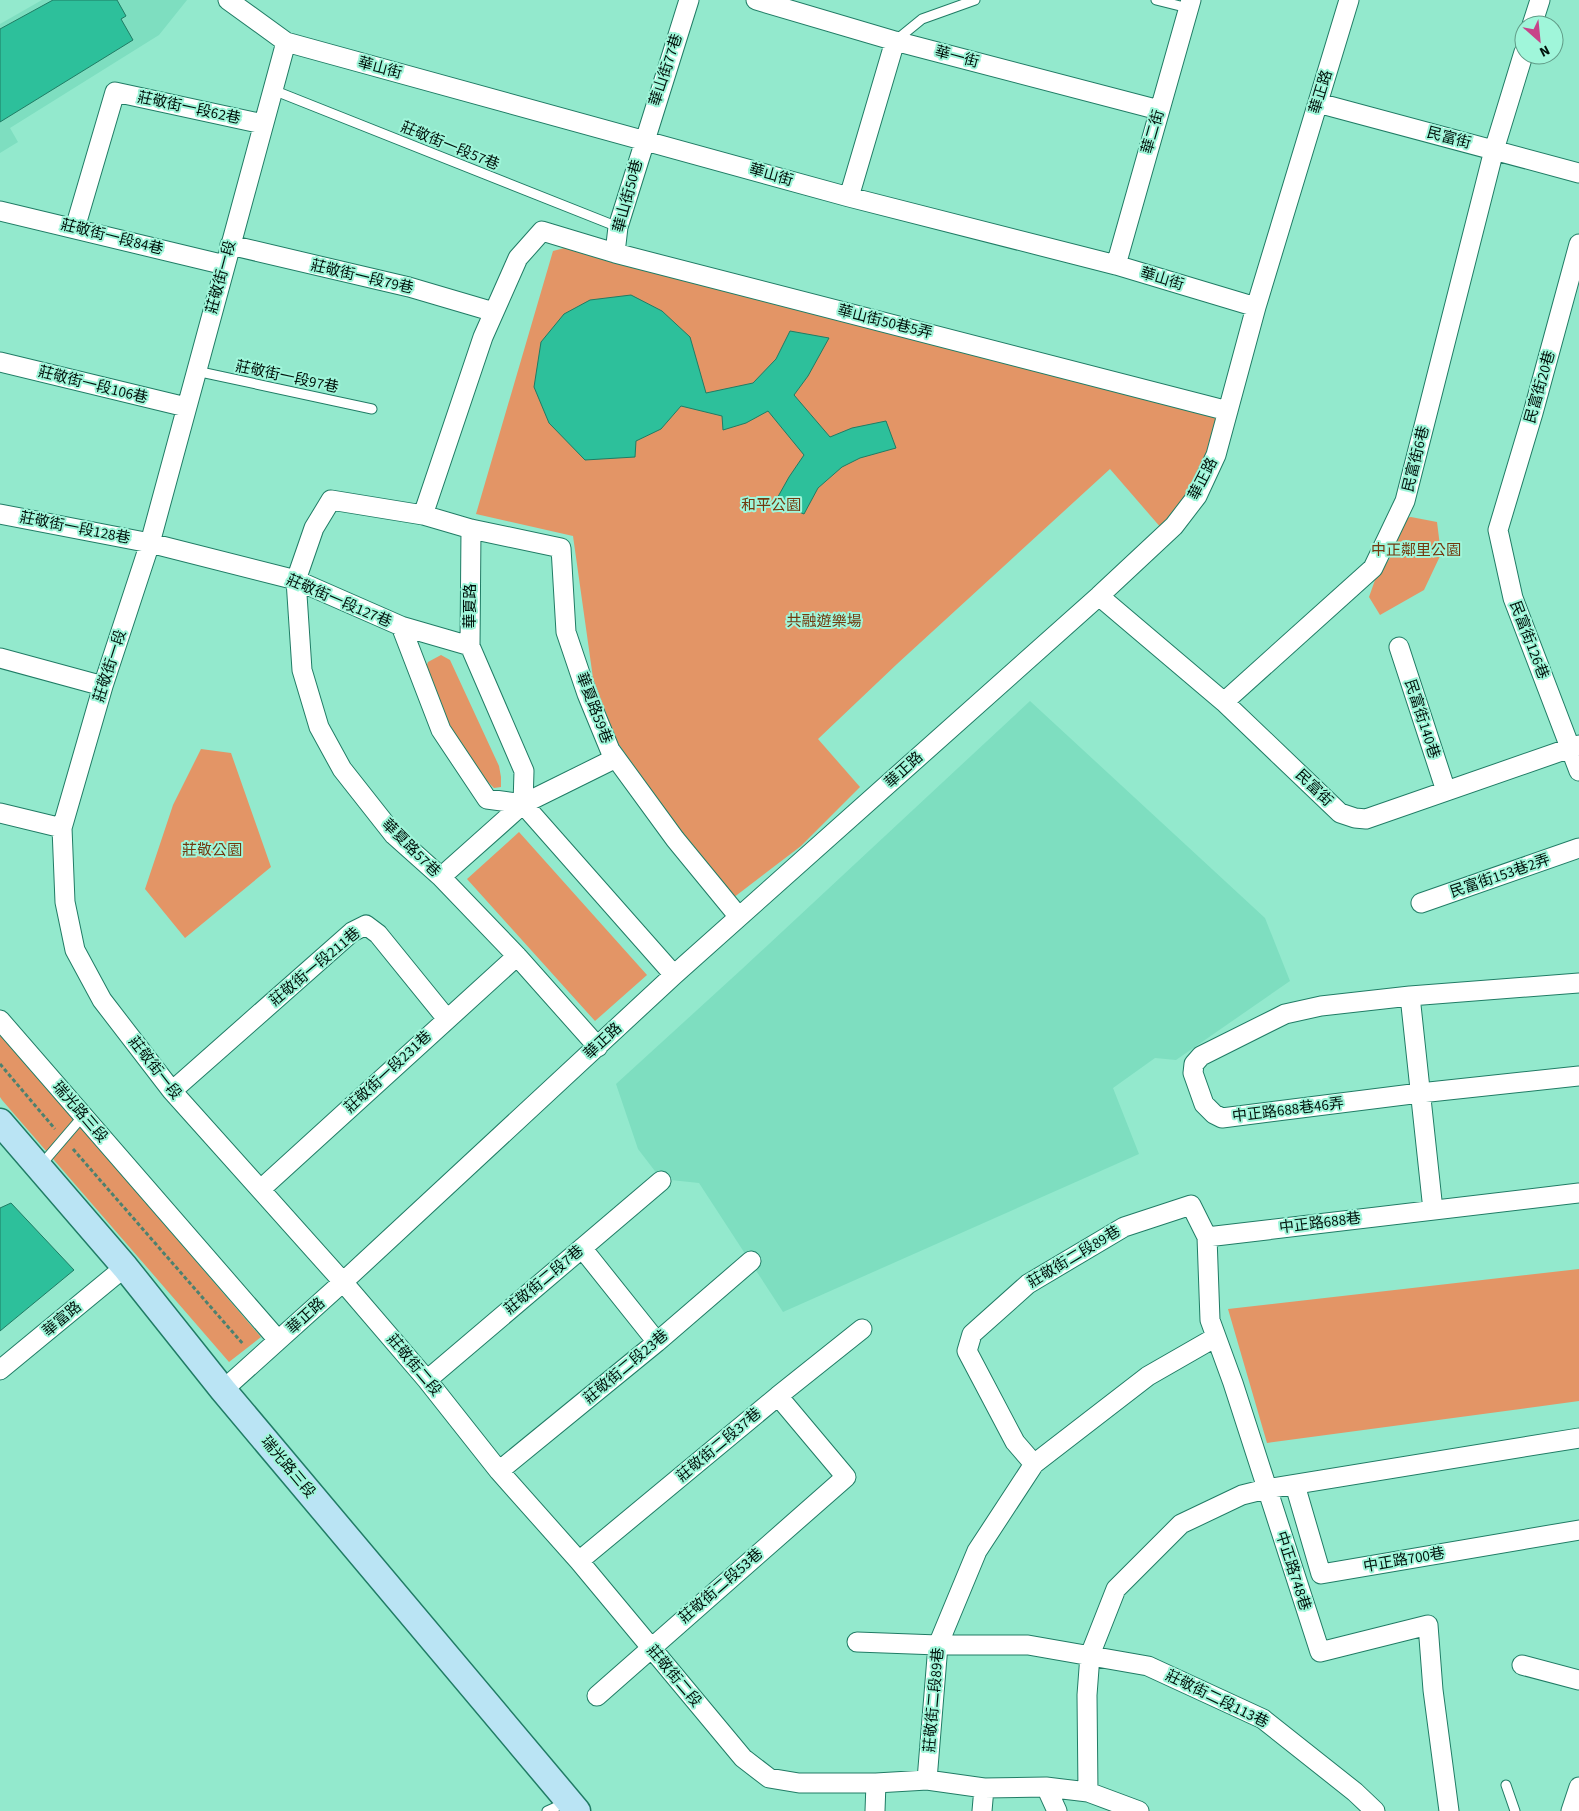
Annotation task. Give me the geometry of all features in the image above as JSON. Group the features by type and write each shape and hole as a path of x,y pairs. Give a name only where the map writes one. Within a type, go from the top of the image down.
{"street":[{"path":"228,0 286,42"},
{"name":"華山街77巷","path":"644,140 688,0"},
{"name":"華一街","path":"756,0 895,41 1159,110"},
{"name":"華正路","path":"223,1390 343,1282 674,975 1099,596 1174,526 1197,496 1216,455 1256,307 1349,0"},
{"path":"1535,15 1540,0"},
{"name":"華二街","path":"1116,265 1190,4"},
{"path":"849,197 895,41"},
{"name":"莊敬街一段","path":"286,42 150,543 103,686 62,828 65,902 75,950 102,1000 172,1090 343,1282"},
{"name":"華山街","path":"286,42 849,197 1116,265 1256,307"},
{"name":"民富街6巷","path":"1224,702 1373,568 1405,501 1494,150 1520,65"},
{"name":"莊敬街一段62巷","path":"75,228 115,92 263,124"},
{"name":"民富街","path":"1318,103 1579,173"},
{"name":"華山街50巷","path":"615,253 618,227 644,140"},
{"name":"莊敬街一段84巷","path":"0,211 225,265"},
{"name":"華山街50巷5弄","path":"494,312 518,258 542,231 615,253 1228,411"},
{"name":"民富街20巷","path":"1498,530 1533,413 1579,244"},
{"name":"莊敬街一段79巷","path":"230,245 409,287 494,312"},
{"path":"423,515 483,337 494,312"},
{"name":"莊敬街一段106巷","path":"0,362 186,407"},
{"path":"296,580 314,528 331,500 423,515 471,529"},
{"name":"莊敬街一段128巷","path":"0,514 150,543"},
{"name":"華夏路","path":"471,529 470,646 524,771 523,804"},
{"name":"華夏路59巷","path":"471,529 561,548 566,632 587,694 610,750 674,839 739,917"},
{"name":"民富街126巷","path":"1498,530 1513,598 1575,747 1579,771"},
{"name":"莊敬街一段127巷","path":"150,543 296,580 401,626 470,646"},
{"name":"華夏路57巷","path":"296,580 302,670 319,727 342,768 394,835 441,877 598,1047"},
{"name":"民富街","path":"1099,596 1224,702 1340,813 1355,818 1366,819 1575,747"},
{"path":"401,626 441,730 487,799 523,804 674,975"},
{"name":"民富街140巷","path":"1399,647 1446,791"},
{"path":"0,658 103,686"},
{"path":"441,877 523,804 616,758"},
{"path":"0,813 62,828"},
{"name":"民富街153巷2弄","path":"1421,903 1579,848"},
{"name":"莊敬街一段211巷","path":"172,1090 352,932 366,925 378,934 446,1019"},
{"name":"莊敬街一段231巷","path":"261,1189 516,956"},
{"name":"中正路688巷46弄","path":"1579,983 1410,996 1321,1006 1286,1014 1201,1056 1194,1064 1193,1073 1204,1104 1214,1114 1222,1118 1420,1093 1579,1076"},
{"path":"1410,996 1433,1210"},
{"name":"瑞光路三段","path":"0,1020 278,1340"},
{"name":"瑞光路三段","path":"0,1122 124,1267 564,1808"},
{"name":"莊敬街二段7巷","path":"427,1380 661,1181"},
{"name":"中正路688巷","path":"1207,1237 1579,1193"},
{"name":"中正路748巷","path":"1191,1205 1207,1237 1210,1320 1320,1652 1428,1625 1449,1811"},
{"name":"莊敬街二段89巷","path":"1034,1464 1015,1442 967,1351 972,1334 1028,1284 1124,1227 1191,1205"},
{"path":"582,1248 657,1342"},
{"name":"莊敬街二段23巷","path":"499,1471 657,1342 751,1261"},
{"name":"華富路","path":"0,1370 124,1267"},
{"name":"莊敬街二段","path":"343,1282 427,1380 499,1471 579,1562 743,1758 769,1778 799,1783 876,1783 927,1780 984,1788 1046,1787 1088,1792 1139,1811"},
{"name":"莊敬街二段37巷","path":"579,1562 778,1396 862,1329"},
{"name":"莊敬街二段89巷","path":"927,1780 938,1645 977,1551 1034,1464 1148,1376 1216,1337"},
{"name":"莊敬街二段53巷","path":"597,1696 846,1477 778,1396"},
{"path":"1088,1792 1087,1695 1090,1655 1116,1589 1181,1524 1242,1495 1266,1489 1579,1438"},
{"name":"中正路700巷","path":"1295,1485 1320,1574 1579,1530"},
{"name":"莊敬街二段113巷","path":"857,1642 938,1645 1028,1645 1148,1666 1263,1719 1355,1792 1375,1811"},
{"path":"1522,1665 1579,1680"},
{"path":"875,1811 876,1783"},
{"path":"1046,1787 1057,1811"},
{"path":"982,1811 984,1788"},
{"path":"1571,1811 1579,1788"}],"lane":[{"path":"895,41 922,19 975,0"},
{"path":"1156,0 1190,4"},
{"name":"莊敬街一段57巷","path":"272,90 618,227"},
{"name":"莊敬街一段97巷","path":"196,371 372,409"},
{"path":"39,1167 83,1116"},
{"path":"1506,1785 1514,1811"}],"path":[{"path":"0,1064 243,1344"}],"shaded area":[{"path":"42,0 187,0 159,35 10,128 18,142 0,153 0,24"},
{"path":"1030,701 1265,918 1290,981 1176,1060 1155,1058 1113,1088 1139,1154 783,1312 699,1183 661,1179 638,1149 616,1084"}],"green space":[{"name":"和平公園","path":"572,246 1110,385 1224,421 1207,473 1162,529 1110,469 818,739 860,787 801,846 733,898 652,793 616,740 593,678 573,536 476,514 553,251"},
{"name":"中正鄰里公園","path":"1411,517 1437,522 1441,554 1424,590 1380,615 1369,597 1375,580 1390,558 1397,519"},
{"path":"441,655 450,660 499,766 501,787 494,788 482,776 449,727 425,670 428,662"},
{"name":"莊敬公園","path":"201,749 231,753 271,867 185,938 145,889 173,805"},
{"path":"519,832 647,975 595,1021 467,879"},
{"path":"0,1033 261,1337 229,1362 2,1100 0,1097"},
{"path":"1579,1269 1579,1401 1267,1443 1228,1309"}],"building":[{"path":"53,0 117,0 126,16 121,19 133,40 0,122 0,29"},
{"path":"631,295 662,311 690,337 706,393 753,383 776,359 790,331 829,338 808,376 794,395 830,437 852,428 886,421 896,448 860,458 842,467 818,488 804,514 775,502 804,455 768,411 746,423 723,430 722,416 681,406 661,429 636,441 635,457 585,460 549,423 534,387 541,342 564,314 590,300"},
{"path":"11,1203 74,1270 0,1331 0,1208"}],"park label":[{"name":"共融遊樂場","path":"824,621"}]}
